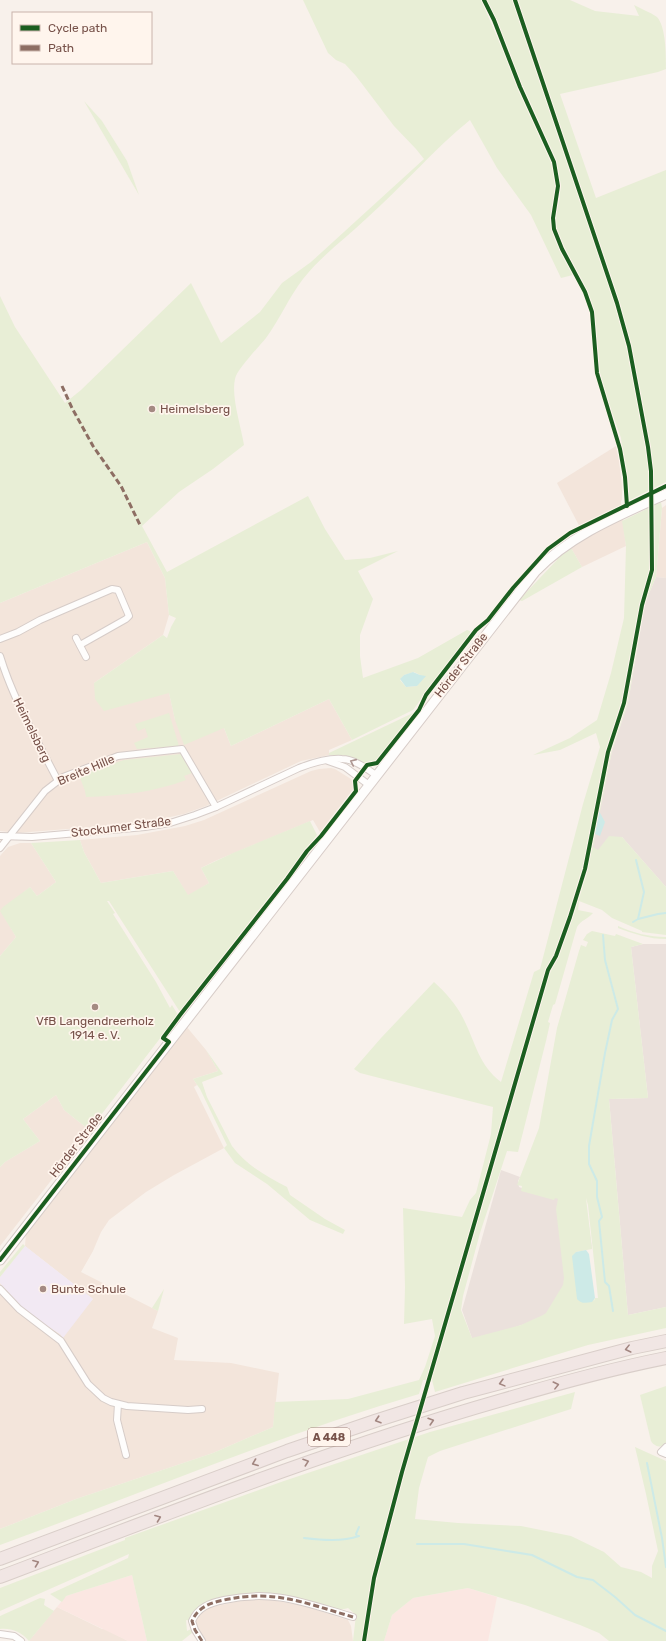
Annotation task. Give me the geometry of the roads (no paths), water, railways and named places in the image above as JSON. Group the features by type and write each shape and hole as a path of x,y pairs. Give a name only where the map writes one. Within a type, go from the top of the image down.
{"highway":[{"name":"A 448","path":"0,1559 287,1451 375,1420 463,1393 632,1348 666,1341"},
{"name":"A 448","path":"0,1577 287,1469 380,1436 551,1386 666,1358"}],"main road":[{"name":"Hörder Straße","path":"0,1260 512,600 540,567 556,552 579,537 662,496"}],"street":[{"path":"0,639 112,589 117,589 129,616 126,620 80,645"},
{"path":"76,638 86,657"},
{"name":"Heimelsberg","path":"0,656 20,706 58,781"},
{"name":"Breite Hille","path":"0,848 38,798 58,781 70,774 118,756 182,749 216,807"},
{"name":"Stockumer Straße","path":"0,836 32,838 158,825 191,817 216,807 299,768 326,761 343,759 348,760 376,775"},
{"path":"326,761 345,768 369,785"},
{"path":"0,1289 19,1309 61,1341 88,1384 94,1391 111,1402 118,1404 188,1410 202,1409"},
{"path":"118,1404 117,1420 126,1455"},
{"path":"666,1447 661,1452 666,1454"},
{"path":"202,1641 195,1630 192,1621 199,1609 218,1601 239,1597 264,1596 289,1598 353,1617"},
{"path":"0,1634 14,1636 21,1641"}],"water":[{"path":"413,672 426,676 417,686 406,687 400,679 404,675"},
{"path":"599,811 605,822 600,836 595,834"},
{"path":"586,1250 589,1254 595,1298 592,1302 586,1303 580,1302 577,1299 572,1256 576,1252"}],"waterway":[{"path":"633,922 638,919 644,892 636,860"},
{"path":"638,919 666,913"},
{"path":"603,935 605,960 618,1009 612,1020 605,1053 589,1146 589,1164 597,1181 597,1197 602,1217 599,1221 605,1282 609,1286 613,1311"},
{"path":"647,1463 662,1538 666,1567"},
{"path":"357,1536 356,1534 359,1527"},
{"path":"304,1538 339,1540 359,1536"},
{"path":"417,1544 464,1544 532,1555 577,1577 593,1580 635,1615 666,1631"}],"place":[{"name":"Heimelsberg","path":"152,409"},
{"name":"VfB Langendreerholz 1914 e. V.","path":"95,1007"},
{"name":"Bunte Schule","path":"43,1289"}]}
